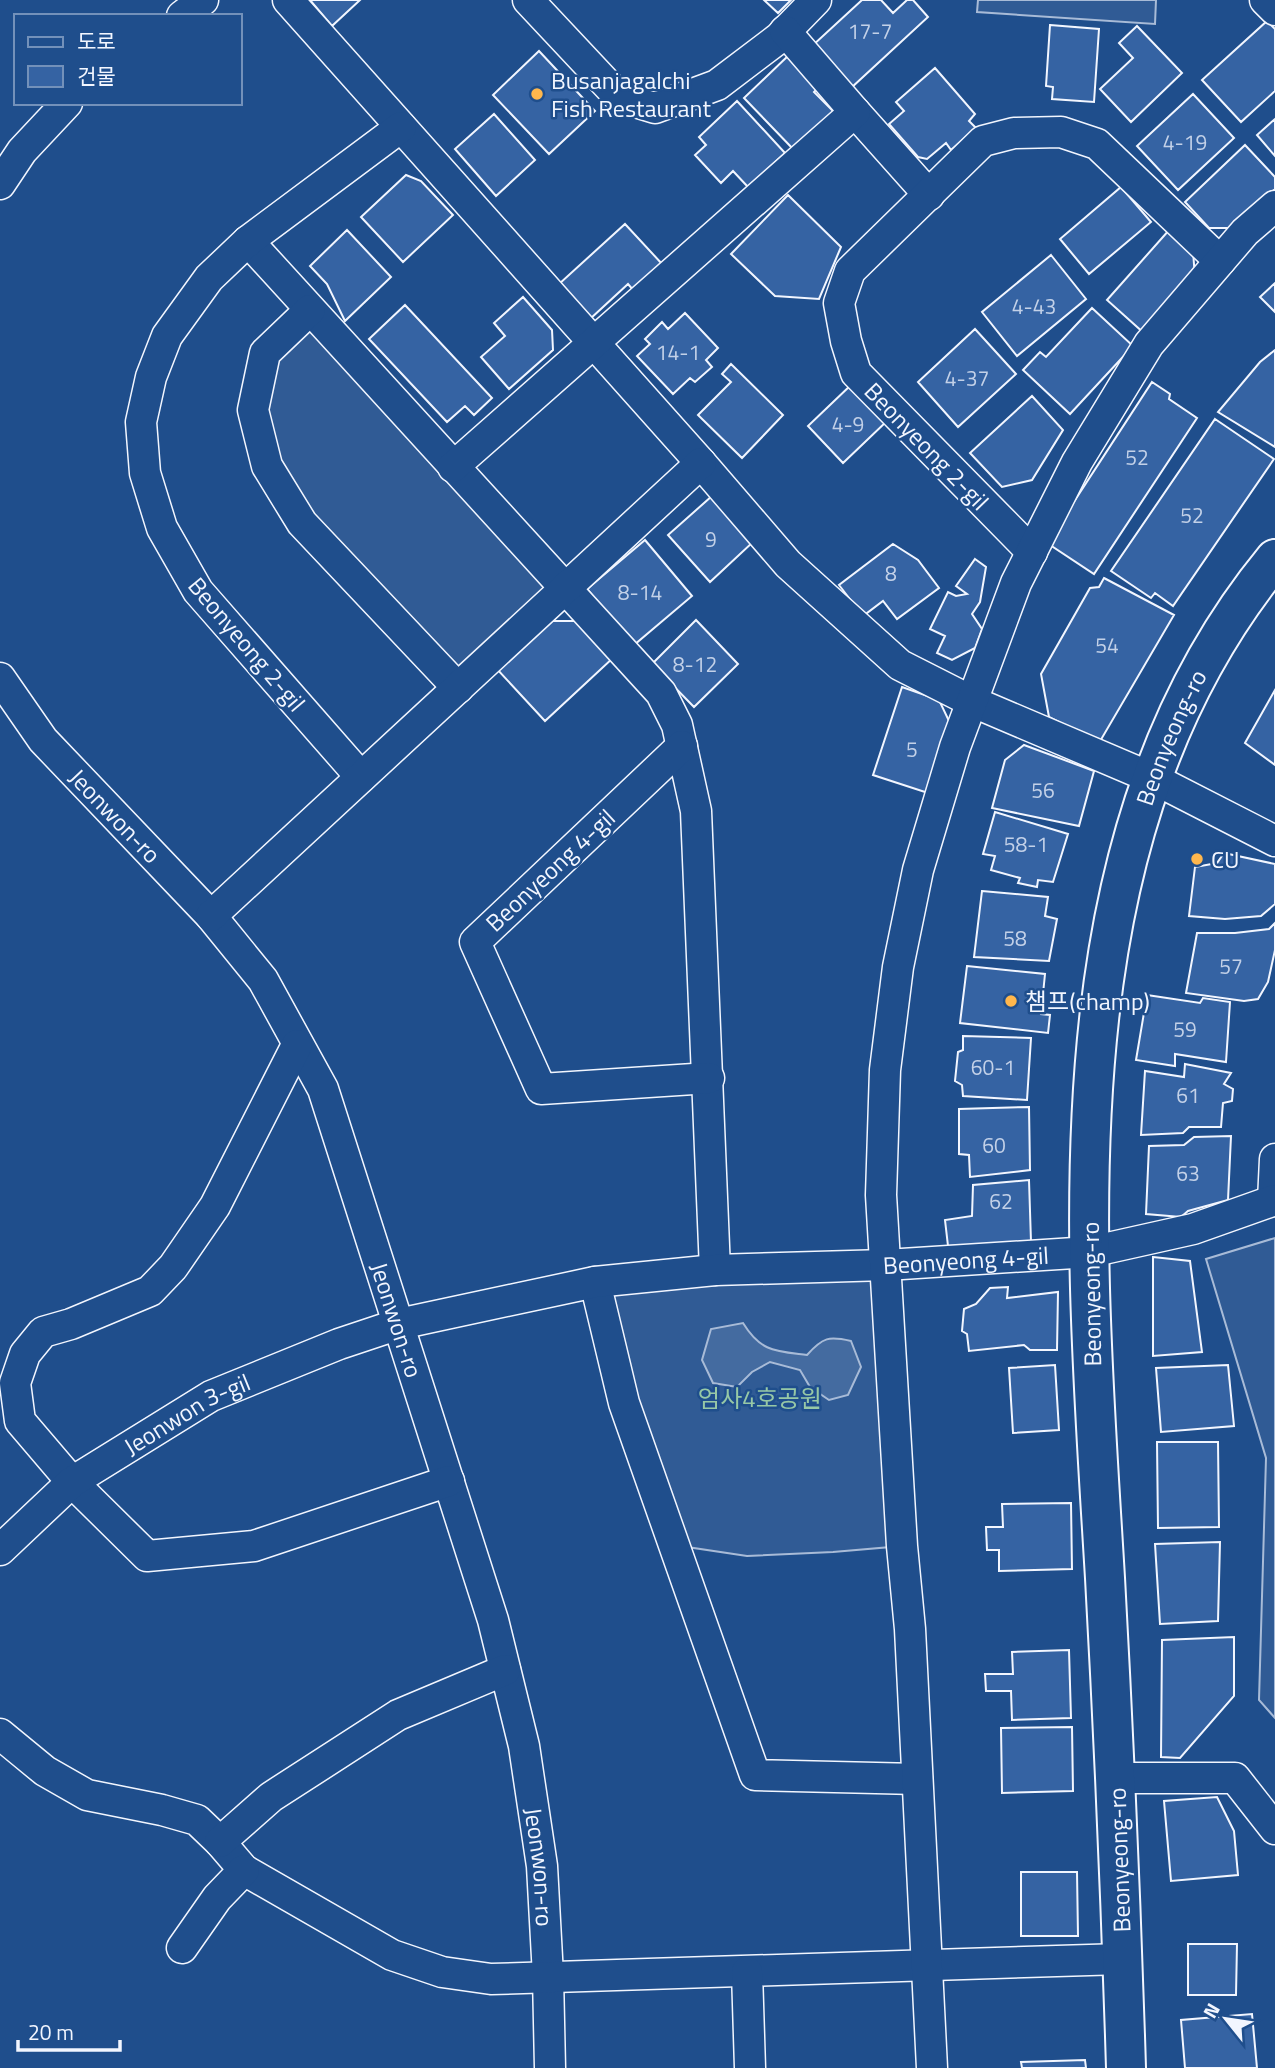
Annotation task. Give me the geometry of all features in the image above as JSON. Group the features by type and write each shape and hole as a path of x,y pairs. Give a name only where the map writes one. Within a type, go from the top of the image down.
{"street":[{"path":"185,14 203,0"},
{"path":"288,0 702,463 788,564 900,665 971,701 1152,778 1275,841"},
{"path":"528,0 619,97 655,107 717,85 786,31 816,0"},
{"path":"1265,0 1275,10"},
{"path":"786,31 929,194"},
{"path":"0,184 22,151 65,105"},
{"path":"453,467 855,112"},
{"name":"Beonyeong 2-gil","path":"361,777 198,591 162,528 145,473 141,422 150,377 167,336 209,278 248,241 401,127"},
{"name":"Beonyeong 2-gil","path":"1032,552 856,373 846,341 839,303 850,271 983,141 1014,133 1061,132 1097,144 1220,261"},
{"path":"932,2068 881,1195 885,1070 898,967 918,870 955,747 1016,583 1077,462 1149,344 1245,232 1275,206"},
{"path":"248,241 661,693 677,725 696,811 715,1270"},
{"path":"310,310 265,353 253,410 267,466 302,523 458,688"},
{"path":"211,916 702,463"},
{"name":"Beonyeong-ro","path":"1126,2068 1116,1777 1090,1327 1089,1133 1107,959 1131,838 1152,778 1186,699 1244,597 1275,559"},
{"name":"Jeonwon-ro","path":"0,678 43,740 211,916 263,980 323,1090 493,1620 524,1745 542,1866 550,2068"},
{"name":"Beonyeong 4-gil","path":"682,746 475,942 541,1088 709,1078"},
{"path":"297,1045 215,1206 173,1267 150,1291 71,1324 43,1332 25,1354 15,1382 20,1420 72,1482 147,1556 254,1546 449,1481"},
{"path":"1274,1200 1275,1159"},
{"name":"Beonyeong 4-gil","path":"399,1324 596,1282 715,1270 886,1265 1090,1252 1193,1229 1274,1200"},
{"path":"596,1282 624,1403 755,1775 917,1779"},
{"name":"Jeonwon 3-gil","path":"0,1550 72,1482 211,1396 339,1344 399,1324"},
{"path":"220,1842 271,1797 398,1715 505,1670"},
{"path":"0,1734 45,1772 87,1796 162,1810 197,1820 244,1870 392,1955 442,1972 491,1979 1122,1959"},
{"path":"1116,1777 1235,1778 1275,1829"},
{"path":"182,1948 217,1898 244,1870"},
{"path":"747,1972 750,2068"}],"shaded area":[{"path":"978,0 1156,0 1155,24 977,12"},
{"path":"310,310 565,589 458,688 267,466 265,353"},
{"path":"1275,1238 1275,1718 1259,1700 1266,1458 1206,1259"},
{"name":"엄사4호공원","path":"882,1265 902,1546 747,1556 674,1545 595,1282"},
{"path":"743,1323 763,1345 786,1352 807,1355 827,1339 851,1341 861,1367 848,1395 829,1400 810,1387 800,1370 770,1362 752,1372 737,1387 713,1383 702,1360 711,1329"}],"building":[{"path":"310,0 360,0 332,26"},
{"path":"764,0 791,0 778,13"},
{"path":"862,0 881,0 893,13 907,0 913,0 928,17 851,88 812,46"},
{"path":"1267,21 1275,29 1275,91 1241,122 1202,80"},
{"path":"1050,25 1099,29 1094,102 1052,99 1053,87 1046,86"},
{"path":"1137,26 1182,73 1131,122 1100,89 1133,58 1119,43"},
{"path":"539,51 595,111 549,154 493,95"},
{"path":"790,54 820,86 814,92 835,113 795,151 744,98"},
{"path":"935,68 975,114 969,121 976,128 951,150 946,143 927,159 918,157 889,124 904,111 896,102"},
{"path":"1193,94 1234,138 1178,190 1137,146"},
{"path":"737,101 785,153 748,187 733,171 721,183 695,155 706,145 699,137"},
{"path":"494,114 535,160 496,196 455,149"},
{"path":"1275,119 1275,156 1257,135"},
{"path":"1245,145 1275,177 1275,189 1232,228 1209,228 1185,202"},
{"path":"406,175 421,181 453,215 403,262 361,217"},
{"path":"1121,187 1151,222 1089,274 1060,239"},
{"path":"788,195 841,247 819,299 775,296 731,254"},
{"path":"625,224 663,265 634,291 628,284 590,319 559,284"},
{"path":"1170,229 1193,250 1195,279 1145,334 1107,300"},
{"path":"347,230 391,277 345,321 327,284 310,266"},
{"path":"1051,255 1086,299 1017,356 982,312"},
{"path":"1275,283 1275,312 1260,297"},
{"path":"523,297 552,330 553,350 509,389 481,357 505,336 494,323"},
{"path":"405,305 492,398 474,415 465,406 447,422 369,339"},
{"path":"1092,308 1133,346 1070,414 1023,370 1040,352 1046,357"},
{"path":"685,313 718,348 706,360 712,367 695,382 690,378 673,394 637,356 650,344 645,339 662,322 668,329"},
{"path":"975,329 1016,374 958,427 918,382"},
{"path":"1275,350 1275,447 1218,412 1260,362"},
{"path":"731,364 783,415 742,458 698,415 731,382 722,374"},
{"path":"1152,382 1170,394 1169,399 1197,418 1094,574 1041,539 1069,496 1075,500"},
{"path":"852,384 887,421 843,463 808,426"},
{"path":"1032,396 1063,430 1032,480 1002,487 970,453"},
{"path":"1215,419 1274,459 1173,606 1155,593 1151,598 1111,571"},
{"path":"712,496 753,542 710,582 668,535"},
{"path":"645,540 692,596 634,645 587,589"},
{"path":"893,544 918,560 939,588 897,619 883,601 863,616 839,585"},
{"path":"975,559 986,567 980,602 972,614 982,629 975,648 952,660 937,653 945,636 930,629 948,592 956,596 967,594 956,586"},
{"path":"1104,578 1174,615 1099,743 1049,717 1041,674 1090,588 1099,587"},
{"path":"696,620 738,664 694,707 652,664"},
{"path":"546,621 580,621 614,657 545,721 496,668"},
{"path":"902,687 939,700 950,723 928,793 873,775"},
{"path":"1275,690 1275,765 1245,743"},
{"path":"1024,745 1094,771 1079,826 992,808 1005,760"},
{"path":"995,812 1068,834 1053,882 1038,880 1037,887 1018,883 1020,878 991,870 995,856 983,854"},
{"path":"1224,853 1275,864 1275,904 1261,916 1225,919 1189,916 1195,867 1217,863"},
{"path":"982,891 1048,897 1045,916 1057,919 1049,961 974,957"},
{"path":"1275,923 1275,950 1268,982 1258,999 1244,1001 1186,993 1197,933 1235,933 1269,929"},
{"path":"967,966 1045,974 1041,1014 1050,1015 1048,1033 960,1023"},
{"path":"1147,995 1200,1003 1203,998 1230,1002 1226,1062 1175,1054 1175,1066 1136,1060"},
{"path":"963,1036 1031,1038 1027,1100 963,1096 962,1085 955,1081 958,1052 963,1050"},
{"path":"1185,1064 1231,1073 1224,1084 1233,1089 1232,1101 1223,1103 1221,1127 1189,1127 1183,1133 1141,1135 1145,1071 1184,1077"},
{"path":"1029,1107 1030,1170 970,1177 969,1155 959,1154 959,1109"},
{"path":"1231,1136 1228,1200 1188,1211 1181,1217 1146,1214 1149,1146 1184,1145 1194,1137"},
{"path":"1029,1180 1031,1242 948,1246 945,1220 972,1216 973,1185"},
{"path":"1153,1257 1190,1261 1202,1352 1153,1356"},
{"path":"1008,1287 1007,1298 1058,1292 1057,1350 1030,1350 1024,1345 969,1351 967,1334 962,1331 964,1309 976,1304 990,1288"},
{"path":"1055,1365 1059,1430 1013,1433 1009,1368"},
{"path":"1228,1365 1234,1426 1161,1432 1156,1368"},
{"path":"1157,1442 1218,1442 1219,1527 1158,1528"},
{"path":"1071,1503 1072,1569 999,1571 999,1550 987,1550 986,1527 1003,1527 1002,1504"},
{"path":"1220,1542 1218,1621 1160,1624 1155,1544"},
{"path":"1234,1637 1234,1696 1180,1758 1161,1757 1162,1640"},
{"path":"1069,1650 1071,1718 1012,1720 1011,1691 986,1691 985,1674 1013,1674 1012,1652"},
{"path":"1072,1727 1073,1791 1002,1793 1001,1728"},
{"path":"1217,1797 1234,1831 1238,1875 1171,1881 1164,1801"},
{"path":"1021,1872 1077,1872 1078,1936 1021,1936"},
{"path":"1188,1944 1237,1944 1236,1995 1188,1995"},
{"path":"1252,2014 1257,2068 1185,2068 1181,2020"},
{"path":"1085,2060 1086,2068 1022,2068 1021,2062"}],"place":[{"name":"Busanjagalchi Fish Restaurant","path":"537,94"},
{"name":"CU","path":"1197,859"},
{"name":"챔프(champ)","path":"1011,1001"}]}
